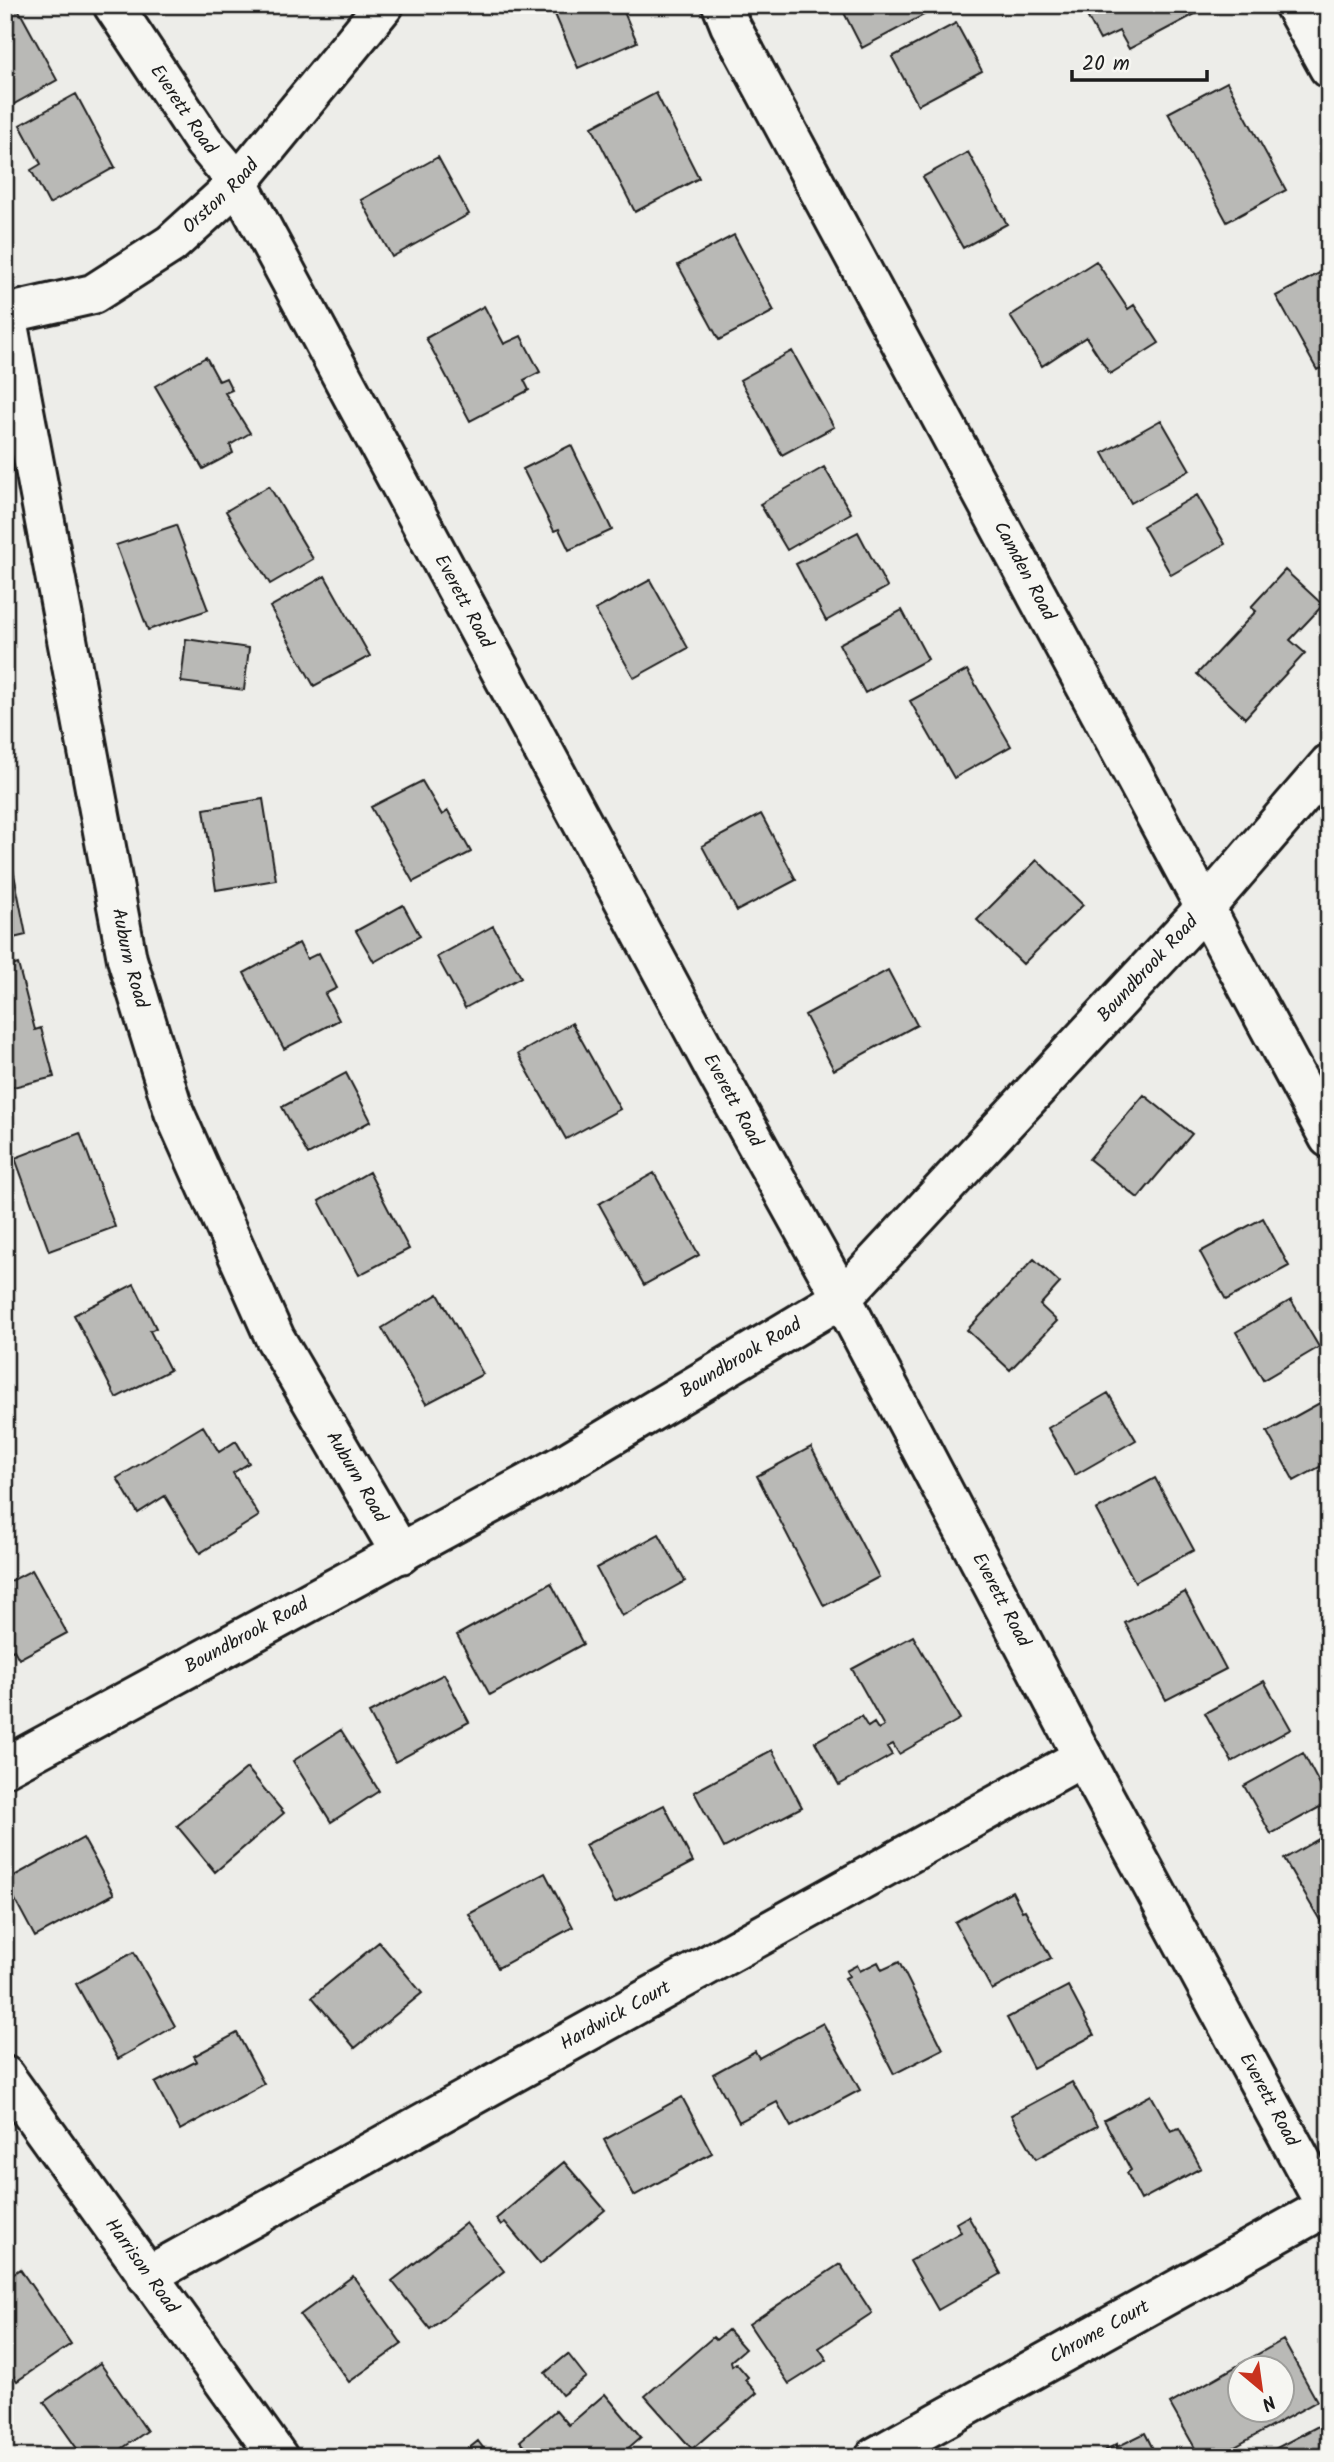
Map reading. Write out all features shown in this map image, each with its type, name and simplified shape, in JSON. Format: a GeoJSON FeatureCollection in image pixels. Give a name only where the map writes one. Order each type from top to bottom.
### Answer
{"type":"FeatureCollection","features":[{"type":"Feature","properties":{"kind":"street","name":"Everett Road"},"geometry":{"type":"LineString","coordinates":[[113,5],[204,142],[238,183],[710,1060],[842,1298],[1083,1756],[1328,2209]]}},
{"type":"Feature","properties":{"kind":"street","name":"Orston Road"},"geometry":{"type":"LineString","coordinates":[[5,314],[93,294],[171,244],[238,183],[384,5]]}},
{"type":"Feature","properties":{"kind":"street","name":"Camden Road"},"geometry":{"type":"LineString","coordinates":[[722,5],[730,25],[1329,1138]]}},
{"type":"Feature","properties":{"kind":"street"},"geometry":{"type":"LineString","coordinates":[[1294,5],[1329,68]]}},
{"type":"Feature","properties":{"kind":"street","name":"Auburn Road"},"geometry":{"type":"LineString","coordinates":[[5,314],[127,959],[174,1112],[275,1338],[401,1554]]}},
{"type":"Feature","properties":{"kind":"street","name":"Boundbrook Road"},"geometry":{"type":"LineString","coordinates":[[5,1767],[564,1464],[842,1298],[1204,909],[1329,764]]}},
{"type":"Feature","properties":{"kind":"street","name":"Hardwick Court"},"geometry":{"type":"LineString","coordinates":[[147,2276],[1083,1756]]}},
{"type":"Feature","properties":{"kind":"street","name":"Harrison Road"},"geometry":{"type":"LineString","coordinates":[[5,2076],[278,2457]]}},
{"type":"Feature","properties":{"kind":"street","name":"Chrome Court"},"geometry":{"type":"LineString","coordinates":[[874,2457],[1328,2209]]}},
{"type":"Feature","properties":{"kind":"building"},"geometry":{"type":"Polygon","coordinates":[[[5,5],[16,5],[57,80],[5,109],[5,5]]]}},
{"type":"Feature","properties":{"kind":"building"},"geometry":{"type":"Polygon","coordinates":[[[551,5],[621,5],[637,42],[578,68],[551,5]]]}},
{"type":"Feature","properties":{"kind":"building"},"geometry":{"type":"Polygon","coordinates":[[[840,5],[935,5],[937,8],[862,48],[840,5]]]}},
{"type":"Feature","properties":{"kind":"building"},"geometry":{"type":"Polygon","coordinates":[[[1081,5],[1193,5],[1197,13],[1129,49],[1119,31],[1100,40],[1081,5]]]}},
{"type":"Feature","properties":{"kind":"building"},"geometry":{"type":"Polygon","coordinates":[[[956,23],[982,71],[918,105],[892,57],[956,23]]]}},
{"type":"Feature","properties":{"kind":"building"},"geometry":{"type":"Polygon","coordinates":[[[1227,82],[1286,190],[1227,222],[1168,113],[1227,82]]]}},
{"type":"Feature","properties":{"kind":"building"},"geometry":{"type":"Polygon","coordinates":[[[656,93],[699,178],[635,212],[592,127],[656,93]]]}},
{"type":"Feature","properties":{"kind":"building"},"geometry":{"type":"Polygon","coordinates":[[[76,94],[115,167],[49,204],[31,170],[41,164],[20,125],[76,94]]]}},
{"type":"Feature","properties":{"kind":"building"},"geometry":{"type":"Polygon","coordinates":[[[968,152],[1007,224],[963,248],[923,177],[968,152]]]}},
{"type":"Feature","properties":{"kind":"building"},"geometry":{"type":"Polygon","coordinates":[[[438,157],[469,214],[392,257],[361,200],[438,157]]]}},
{"type":"Feature","properties":{"kind":"building"},"geometry":{"type":"Polygon","coordinates":[[[734,235],[774,311],[719,340],[678,265],[734,235]]]}},
{"type":"Feature","properties":{"kind":"building"},"geometry":{"type":"Polygon","coordinates":[[[1096,261],[1128,309],[1134,305],[1159,343],[1110,374],[1086,337],[1042,366],[1010,316],[1096,261]]]}},
{"type":"Feature","properties":{"kind":"building"},"geometry":{"type":"Polygon","coordinates":[[[1329,268],[1329,364],[1317,370],[1276,296],[1329,268]]]}},
{"type":"Feature","properties":{"kind":"building"},"geometry":{"type":"Polygon","coordinates":[[[484,306],[504,344],[521,336],[540,372],[524,380],[529,390],[470,421],[426,338],[484,306]]]}},
{"type":"Feature","properties":{"kind":"building"},"geometry":{"type":"Polygon","coordinates":[[[792,351],[834,427],[782,455],[740,380],[792,351]]]}},
{"type":"Feature","properties":{"kind":"building"},"geometry":{"type":"Polygon","coordinates":[[[206,357],[219,381],[226,378],[232,390],[225,393],[250,433],[230,445],[233,453],[203,469],[155,386],[206,357]]]}},
{"type":"Feature","properties":{"kind":"building"},"geometry":{"type":"Polygon","coordinates":[[[1161,420],[1190,470],[1131,503],[1103,453],[1161,420]]]}},
{"type":"Feature","properties":{"kind":"building"},"geometry":{"type":"Polygon","coordinates":[[[571,445],[612,530],[569,550],[559,529],[554,531],[523,469],[571,445]]]}},
{"type":"Feature","properties":{"kind":"building"},"geometry":{"type":"Polygon","coordinates":[[[824,467],[851,513],[787,550],[760,504],[824,467]]]}},
{"type":"Feature","properties":{"kind":"building"},"geometry":{"type":"Polygon","coordinates":[[[269,486],[313,559],[270,584],[226,511],[269,486]]]}},
{"type":"Feature","properties":{"kind":"building"},"geometry":{"type":"Polygon","coordinates":[[[1197,495],[1225,544],[1171,575],[1143,526],[1197,495]]]}},
{"type":"Feature","properties":{"kind":"building"},"geometry":{"type":"Polygon","coordinates":[[[176,525],[208,610],[148,630],[116,545],[176,525]]]}},
{"type":"Feature","properties":{"kind":"building"},"geometry":{"type":"Polygon","coordinates":[[[858,532],[887,587],[826,621],[796,564],[858,532]]]}},
{"type":"Feature","properties":{"kind":"building"},"geometry":{"type":"Polygon","coordinates":[[[1285,570],[1323,605],[1290,640],[1305,653],[1245,718],[1197,674],[1256,611],[1251,607],[1285,570]]]}},
{"type":"Feature","properties":{"kind":"building"},"geometry":{"type":"Polygon","coordinates":[[[325,576],[370,656],[314,686],[270,607],[325,576]]]}},
{"type":"Feature","properties":{"kind":"building"},"geometry":{"type":"Polygon","coordinates":[[[650,580],[688,648],[634,678],[595,610],[650,580]]]}},
{"type":"Feature","properties":{"kind":"building"},"geometry":{"type":"Polygon","coordinates":[[[902,610],[928,659],[865,693],[839,644],[902,610]]]}},
{"type":"Feature","properties":{"kind":"building"},"geometry":{"type":"Polygon","coordinates":[[[186,639],[249,648],[244,690],[181,682],[186,639]]]}},
{"type":"Feature","properties":{"kind":"building"},"geometry":{"type":"Polygon","coordinates":[[[967,670],[1011,746],[954,778],[910,701],[967,670]]]}},
{"type":"Feature","properties":{"kind":"building"},"geometry":{"type":"Polygon","coordinates":[[[422,781],[442,815],[448,811],[471,852],[413,882],[371,807],[422,781]]]}},
{"type":"Feature","properties":{"kind":"building"},"geometry":{"type":"Polygon","coordinates":[[[263,799],[276,880],[216,890],[204,809],[263,799]]]}},
{"type":"Feature","properties":{"kind":"building"},"geometry":{"type":"Polygon","coordinates":[[[761,814],[796,880],[737,911],[702,846],[761,814]]]}},
{"type":"Feature","properties":{"kind":"building"},"geometry":{"type":"Polygon","coordinates":[[[9,849],[26,935],[5,940],[5,850],[9,849]]]}},
{"type":"Feature","properties":{"kind":"building"},"geometry":{"type":"Polygon","coordinates":[[[1037,860],[1083,905],[1023,964],[977,920],[1037,860]]]}},
{"type":"Feature","properties":{"kind":"building"},"geometry":{"type":"Polygon","coordinates":[[[403,905],[420,936],[374,962],[356,931],[403,905]]]}},
{"type":"Feature","properties":{"kind":"building"},"geometry":{"type":"Polygon","coordinates":[[[493,926],[521,977],[465,1008],[437,957],[493,926]]]}},
{"type":"Feature","properties":{"kind":"building"},"geometry":{"type":"Polygon","coordinates":[[[299,943],[307,959],[319,953],[337,988],[325,994],[339,1020],[284,1049],[244,973],[299,943]]]}},
{"type":"Feature","properties":{"kind":"building"},"geometry":{"type":"Polygon","coordinates":[[[18,964],[35,1030],[41,1028],[54,1077],[5,1089],[5,968],[18,964]]]}},
{"type":"Feature","properties":{"kind":"building"},"geometry":{"type":"Polygon","coordinates":[[[888,970],[917,1025],[834,1070],[805,1015],[888,970]]]}},
{"type":"Feature","properties":{"kind":"building"},"geometry":{"type":"Polygon","coordinates":[[[572,1023],[620,1109],[566,1139],[518,1054],[572,1023]]]}},
{"type":"Feature","properties":{"kind":"building"},"geometry":{"type":"Polygon","coordinates":[[[346,1073],[371,1121],[308,1155],[282,1107],[346,1073]]]}},
{"type":"Feature","properties":{"kind":"building"},"geometry":{"type":"Polygon","coordinates":[[[1144,1095],[1192,1134],[1138,1198],[1089,1159],[1144,1095]]]}},
{"type":"Feature","properties":{"kind":"building"},"geometry":{"type":"Polygon","coordinates":[[[80,1133],[115,1227],[49,1251],[15,1158],[80,1133]]]}},
{"type":"Feature","properties":{"kind":"building"},"geometry":{"type":"Polygon","coordinates":[[[369,1172],[409,1249],[359,1275],[319,1201],[369,1172]]]}},
{"type":"Feature","properties":{"kind":"building"},"geometry":{"type":"Polygon","coordinates":[[[654,1173],[699,1255],[644,1285],[599,1204],[654,1173]]]}},
{"type":"Feature","properties":{"kind":"building"},"geometry":{"type":"Polygon","coordinates":[[[1263,1218],[1289,1266],[1226,1300],[1200,1252],[1263,1218]]]}},
{"type":"Feature","properties":{"kind":"building"},"geometry":{"type":"Polygon","coordinates":[[[1034,1259],[1060,1283],[1040,1305],[1057,1321],[1010,1370],[967,1330],[1034,1259]]]}},
{"type":"Feature","properties":{"kind":"building"},"geometry":{"type":"Polygon","coordinates":[[[134,1284],[156,1328],[150,1331],[170,1370],[116,1398],[74,1315],[134,1284]]]}},
{"type":"Feature","properties":{"kind":"building"},"geometry":{"type":"Polygon","coordinates":[[[438,1294],[483,1374],[426,1404],[382,1328],[438,1294]]]}},
{"type":"Feature","properties":{"kind":"building"},"geometry":{"type":"Polygon","coordinates":[[[1291,1300],[1319,1347],[1263,1380],[1236,1332],[1291,1300]]]}},
{"type":"Feature","properties":{"kind":"building"},"geometry":{"type":"Polygon","coordinates":[[[1108,1393],[1136,1440],[1075,1475],[1048,1428],[1108,1393]]]}},
{"type":"Feature","properties":{"kind":"building"},"geometry":{"type":"Polygon","coordinates":[[[1327,1399],[1329,1462],[1294,1481],[1267,1432],[1327,1399]]]}},
{"type":"Feature","properties":{"kind":"building"},"geometry":{"type":"Polygon","coordinates":[[[203,1426],[219,1452],[236,1441],[249,1463],[233,1473],[259,1516],[200,1553],[165,1496],[138,1513],[117,1478],[203,1426]]]}},
{"type":"Feature","properties":{"kind":"building"},"geometry":{"type":"Polygon","coordinates":[[[811,1447],[879,1577],[824,1606],[757,1476],[811,1447]]]}},
{"type":"Feature","properties":{"kind":"building"},"geometry":{"type":"Polygon","coordinates":[[[1155,1478],[1194,1550],[1135,1582],[1096,1510],[1155,1478]]]}},
{"type":"Feature","properties":{"kind":"building"},"geometry":{"type":"Polygon","coordinates":[[[659,1534],[685,1581],[622,1616],[596,1568],[659,1534]]]}},
{"type":"Feature","properties":{"kind":"building"},"geometry":{"type":"Polygon","coordinates":[[[32,1570],[67,1633],[19,1659],[14,1650],[5,1654],[5,1584],[32,1570]]]}},
{"type":"Feature","properties":{"kind":"building"},"geometry":{"type":"Polygon","coordinates":[[[551,1583],[583,1644],[490,1695],[457,1635],[551,1583]]]}},
{"type":"Feature","properties":{"kind":"building"},"geometry":{"type":"Polygon","coordinates":[[[1185,1592],[1226,1669],[1166,1700],[1125,1623],[1185,1592]]]}},
{"type":"Feature","properties":{"kind":"building"},"geometry":{"type":"Polygon","coordinates":[[[913,1636],[960,1719],[899,1754],[893,1744],[887,1747],[892,1755],[839,1785],[815,1742],[861,1716],[868,1727],[874,1723],[878,1729],[884,1726],[852,1669],[913,1636]]]}},
{"type":"Feature","properties":{"kind":"building"},"geometry":{"type":"Polygon","coordinates":[[[444,1674],[469,1722],[395,1762],[369,1713],[444,1674]]]}},
{"type":"Feature","properties":{"kind":"building"},"geometry":{"type":"Polygon","coordinates":[[[1264,1681],[1291,1729],[1232,1762],[1205,1713],[1264,1681]]]}},
{"type":"Feature","properties":{"kind":"building"},"geometry":{"type":"Polygon","coordinates":[[[341,1730],[379,1791],[331,1822],[293,1761],[341,1730]]]}},
{"type":"Feature","properties":{"kind":"building"},"geometry":{"type":"Polygon","coordinates":[[[772,1750],[802,1807],[724,1848],[694,1792],[772,1750]]]}},
{"type":"Feature","properties":{"kind":"building"},"geometry":{"type":"Polygon","coordinates":[[[1303,1753],[1329,1802],[1271,1834],[1244,1786],[1303,1753]]]}},
{"type":"Feature","properties":{"kind":"building"},"geometry":{"type":"Polygon","coordinates":[[[247,1768],[284,1813],[215,1872],[177,1826],[247,1768]]]}},
{"type":"Feature","properties":{"kind":"building"},"geometry":{"type":"Polygon","coordinates":[[[664,1805],[693,1862],[615,1903],[585,1845],[664,1805]]]}},
{"type":"Feature","properties":{"kind":"building"},"geometry":{"type":"Polygon","coordinates":[[[1329,1833],[1329,1933],[1328,1934],[1284,1859],[1329,1833]]]}},
{"type":"Feature","properties":{"kind":"building"},"geometry":{"type":"Polygon","coordinates":[[[83,1838],[114,1894],[35,1937],[5,1881],[83,1838]]]}},
{"type":"Feature","properties":{"kind":"building"},"geometry":{"type":"Polygon","coordinates":[[[545,1873],[573,1927],[498,1968],[469,1914],[545,1873]]]}},
{"type":"Feature","properties":{"kind":"building"},"geometry":{"type":"Polygon","coordinates":[[[1012,1891],[1051,1958],[992,1990],[955,1922],[1012,1891]]]}},
{"type":"Feature","properties":{"kind":"building"},"geometry":{"type":"Polygon","coordinates":[[[379,1942],[422,1993],[355,2048],[312,1997],[379,1942]]]}},
{"type":"Feature","properties":{"kind":"building"},"geometry":{"type":"Polygon","coordinates":[[[134,1952],[175,2026],[118,2059],[76,1984],[134,1952]]]}},
{"type":"Feature","properties":{"kind":"building"},"geometry":{"type":"Polygon","coordinates":[[[878,1962],[882,1970],[899,1962],[943,2049],[894,2074],[845,1978],[849,1976],[846,1971],[857,1965],[860,1971],[878,1962]]]}},
{"type":"Feature","properties":{"kind":"building"},"geometry":{"type":"Polygon","coordinates":[[[1068,1986],[1094,2035],[1033,2068],[1007,2018],[1068,1986]]]}},
{"type":"Feature","properties":{"kind":"building"},"geometry":{"type":"Polygon","coordinates":[[[823,2023],[860,2090],[791,2127],[777,2102],[739,2122],[713,2074],[755,2051],[759,2058],[823,2023]]]}},
{"type":"Feature","properties":{"kind":"building"},"geometry":{"type":"Polygon","coordinates":[[[237,2033],[264,2084],[180,2130],[155,2083],[197,2061],[194,2056],[237,2033]]]}},
{"type":"Feature","properties":{"kind":"building"},"geometry":{"type":"Polygon","coordinates":[[[1072,2082],[1097,2126],[1036,2159],[1011,2115],[1072,2082]]]}},
{"type":"Feature","properties":{"kind":"building"},"geometry":{"type":"Polygon","coordinates":[[[1151,2095],[1171,2131],[1179,2128],[1201,2168],[1141,2200],[1127,2173],[1131,2170],[1104,2120],[1151,2095]]]}},
{"type":"Feature","properties":{"kind":"building"},"geometry":{"type":"Polygon","coordinates":[[[682,2097],[712,2153],[634,2196],[604,2140],[682,2097]]]}},
{"type":"Feature","properties":{"kind":"building"},"geometry":{"type":"Polygon","coordinates":[[[564,2162],[605,2210],[540,2264],[505,2222],[501,2225],[496,2219],[564,2162]]]}},
{"type":"Feature","properties":{"kind":"building"},"geometry":{"type":"Polygon","coordinates":[[[968,2216],[1001,2274],[938,2310],[910,2261],[961,2232],[956,2223],[968,2216]]]}},
{"type":"Feature","properties":{"kind":"building"},"geometry":{"type":"Polygon","coordinates":[[[466,2223],[504,2271],[430,2329],[392,2281],[466,2223]]]}},
{"type":"Feature","properties":{"kind":"building"},"geometry":{"type":"Polygon","coordinates":[[[840,2264],[872,2313],[819,2348],[827,2360],[789,2384],[749,2324],[840,2264]]]}},
{"type":"Feature","properties":{"kind":"building"},"geometry":{"type":"Polygon","coordinates":[[[20,2269],[71,2344],[17,2381],[5,2364],[5,2279],[20,2269]]]}},
{"type":"Feature","properties":{"kind":"building"},"geometry":{"type":"Polygon","coordinates":[[[353,2276],[402,2344],[349,2382],[300,2315],[353,2276]]]}},
{"type":"Feature","properties":{"kind":"building"},"geometry":{"type":"Polygon","coordinates":[[[728,2330],[745,2349],[731,2361],[732,2366],[736,2363],[748,2377],[745,2380],[757,2393],[692,2449],[645,2396],[713,2337],[716,2340],[728,2330]]]}},
{"type":"Feature","properties":{"kind":"building"},"geometry":{"type":"Polygon","coordinates":[[[1283,2340],[1291,2354],[1258,2354],[1283,2340]]]}},
{"type":"Feature","properties":{"kind":"building"},"geometry":{"type":"Polygon","coordinates":[[[568,2354],[586,2377],[562,2395],[545,2373],[568,2354]]]}},
{"type":"Feature","properties":{"kind":"building"},"geometry":{"type":"Polygon","coordinates":[[[100,2363],[147,2431],[110,2457],[83,2457],[44,2402],[100,2363]]]}},
{"type":"Feature","properties":{"kind":"building"},"geometry":{"type":"Polygon","coordinates":[[[1296,2363],[1317,2401],[1296,2413],[1296,2363]]]}},
{"type":"Feature","properties":{"kind":"building"},"geometry":{"type":"Polygon","coordinates":[[[1226,2372],[1226,2424],[1276,2424],[1217,2457],[1200,2457],[1170,2404],[1226,2372]]]}},
{"type":"Feature","properties":{"kind":"building"},"geometry":{"type":"Polygon","coordinates":[[[605,2394],[641,2437],[618,2457],[534,2457],[520,2441],[556,2410],[569,2425],[605,2394]]]}},
{"type":"Feature","properties":{"kind":"building"},"geometry":{"type":"Polygon","coordinates":[[[1328,2421],[1329,2457],[1267,2457],[1265,2454],[1328,2421]]]}},
{"type":"Feature","properties":{"kind":"building"},"geometry":{"type":"Polygon","coordinates":[[[1145,2433],[1157,2457],[1093,2457],[1117,2444],[1117,2447],[1145,2433]]]}},
{"type":"Feature","properties":{"kind":"building"},"geometry":{"type":"Polygon","coordinates":[[[478,2441],[490,2457],[458,2457],[478,2441]]]}}]}
